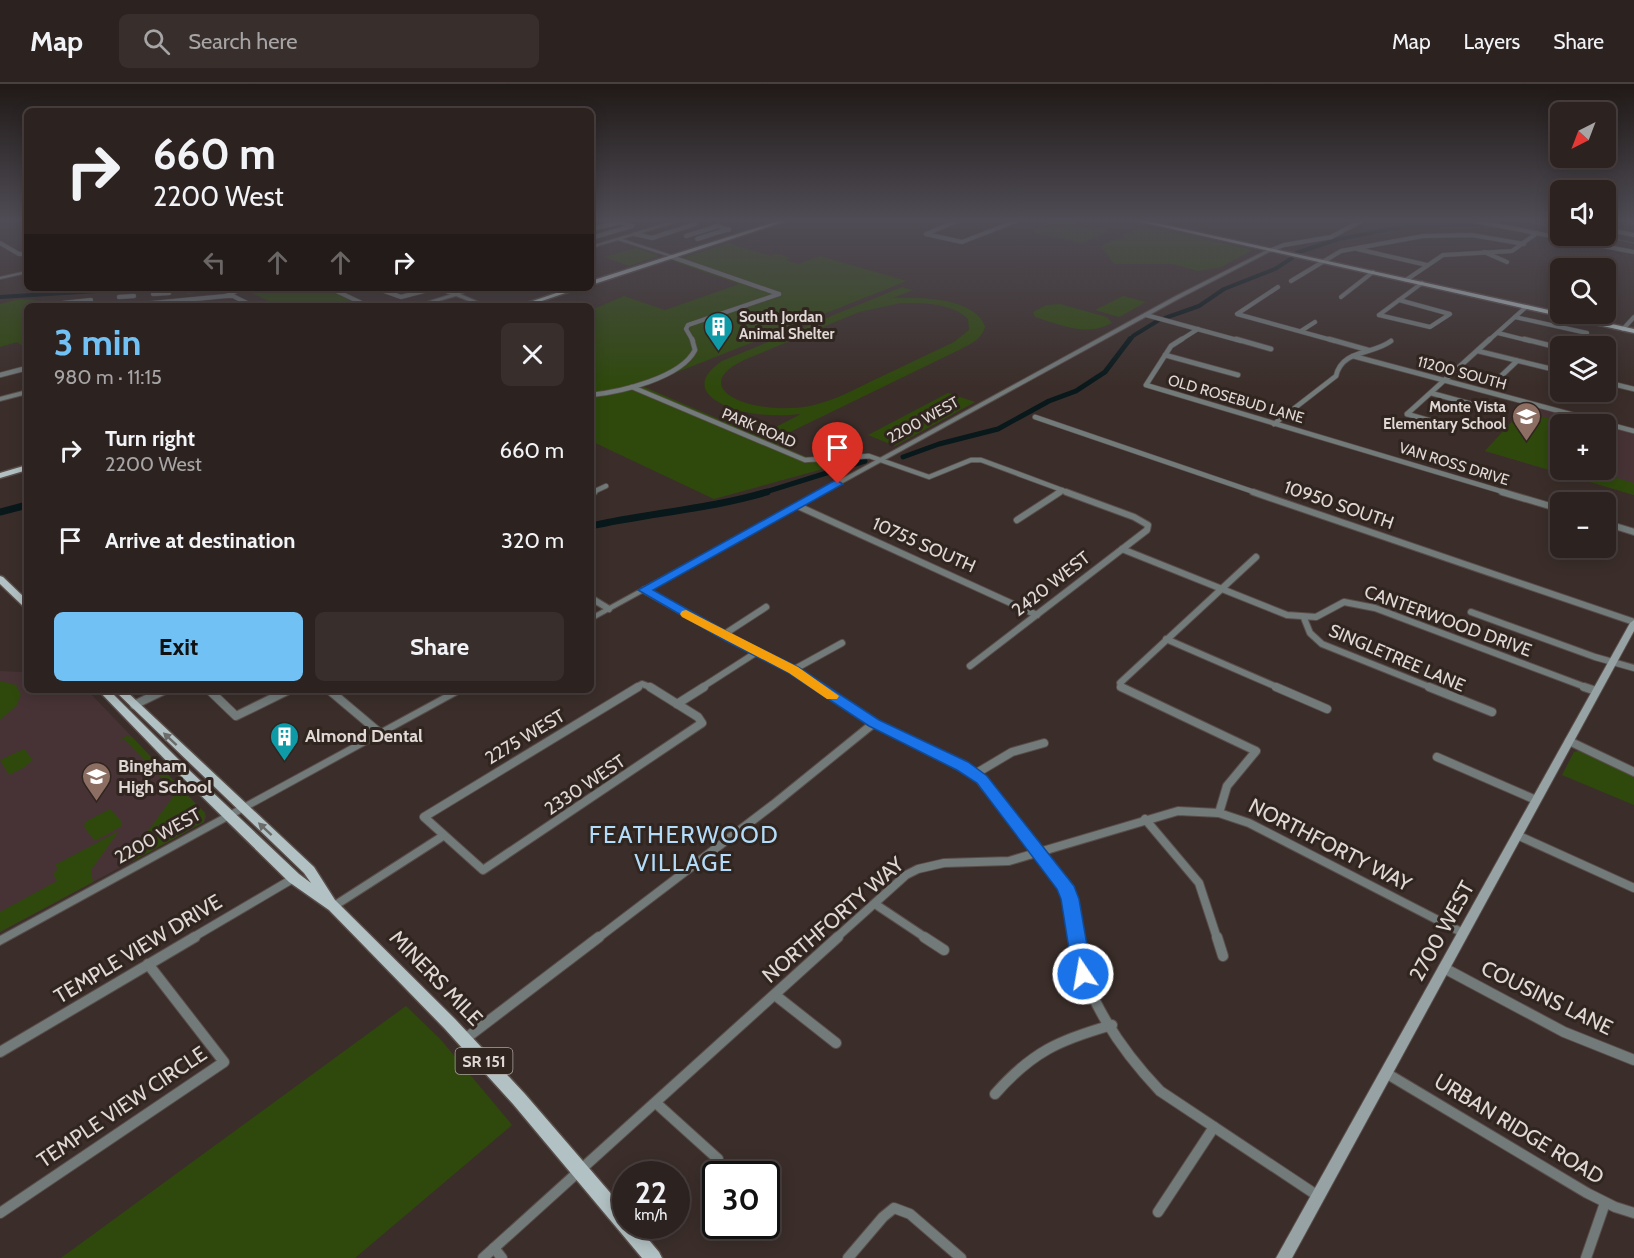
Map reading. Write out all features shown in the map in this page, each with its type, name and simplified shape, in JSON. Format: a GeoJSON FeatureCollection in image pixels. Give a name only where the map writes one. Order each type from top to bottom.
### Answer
{"type":"FeatureCollection","features":[{"type":"Feature","properties":{"kind":"main road"},"geometry":{"type":"LineString","coordinates":[[594,283],[616,276]]}},
{"type":"Feature","properties":{"kind":"main road"},"geometry":{"type":"LineString","coordinates":[[1389,276],[1550,312]]}},
{"type":"Feature","properties":{"kind":"main road"},"geometry":{"type":"LineString","coordinates":[[530,303],[568,291]]}},
{"type":"Feature","properties":{"kind":"main road"},"geometry":{"type":"LineString","coordinates":[[1601,324],[1634,331]]}},
{"type":"Feature","properties":{"kind":"main road"},"geometry":{"type":"LineString","coordinates":[[0,471],[24,466]]}},
{"type":"Feature","properties":{"kind":"main road"},"geometry":{"type":"LineString","coordinates":[[0,476],[24,466]]}},
{"type":"Feature","properties":{"kind":"main road"},"geometry":{"type":"LineString","coordinates":[[0,579],[24,602]]}},
{"type":"Feature","properties":{"kind":"main road","name":"2700 WEST"},"geometry":{"type":"LineString","coordinates":[[1284,1258],[1634,623]]}},
{"type":"Feature","properties":{"kind":"main road","name":"SR 151"},"geometry":{"type":"LineString","coordinates":[[106,693],[228,816]]}},
{"type":"Feature","properties":{"kind":"main road","name":"SR 151"},"geometry":{"type":"LineString","coordinates":[[122,693],[309,870],[334,906]]}},
{"type":"Feature","properties":{"kind":"main road","name":"MINERS MILE"},"geometry":{"type":"LineString","coordinates":[[228,816],[294,878],[334,906],[465,1039],[612,1209]]}},
{"type":"Feature","properties":{"kind":"main road","name":"MINERS MILE"},"geometry":{"type":"LineString","coordinates":[[637,1239],[653,1258]]}},
{"type":"Feature","properties":{"kind":"street"},"geometry":{"type":"LineString","coordinates":[[594,395],[614,393],[632,387],[675,369],[692,358],[696,348],[686,329],[690,323],[779,294],[726,276]]}},
{"type":"Feature","properties":{"kind":"street","name":"2200 WEST"},"geometry":{"type":"LineString","coordinates":[[594,617],[1221,276]]}},
{"type":"Feature","properties":{"kind":"street"},"geometry":{"type":"LineString","coordinates":[[1291,281],[1300,276]]}},
{"type":"Feature","properties":{"kind":"street"},"geometry":{"type":"LineString","coordinates":[[1341,297],[1368,276]]}},
{"type":"Feature","properties":{"kind":"street"},"geometry":{"type":"LineString","coordinates":[[1406,280],[1412,276]]}},
{"type":"Feature","properties":{"kind":"street"},"geometry":{"type":"LineString","coordinates":[[1399,300],[1449,312],[1430,327],[1379,315],[1399,300],[1422,283]]}},
{"type":"Feature","properties":{"kind":"street"},"geometry":{"type":"LineString","coordinates":[[1278,287],[1237,314],[1368,350]]}},
{"type":"Feature","properties":{"kind":"street"},"geometry":{"type":"LineString","coordinates":[[194,299],[198,291]]}},
{"type":"Feature","properties":{"kind":"street"},"geometry":{"type":"LineString","coordinates":[[226,296],[236,291]]}},
{"type":"Feature","properties":{"kind":"street"},"geometry":{"type":"LineString","coordinates":[[336,291],[362,303]]}},
{"type":"Feature","properties":{"kind":"street"},"geometry":{"type":"LineString","coordinates":[[384,291],[401,297],[424,291]]}},
{"type":"Feature","properties":{"kind":"street"},"geometry":{"type":"LineString","coordinates":[[446,291],[478,303]]}},
{"type":"Feature","properties":{"kind":"street"},"geometry":{"type":"LineString","coordinates":[[451,291],[456,294]]}},
{"type":"Feature","properties":{"kind":"street"},"geometry":{"type":"LineString","coordinates":[[426,303],[466,291]]}},
{"type":"Feature","properties":{"kind":"street"},"geometry":{"type":"LineString","coordinates":[[153,294],[169,293]]}},
{"type":"Feature","properties":{"kind":"street"},"geometry":{"type":"LineString","coordinates":[[158,303],[162,294]]}},
{"type":"Feature","properties":{"kind":"street"},"geometry":{"type":"LineString","coordinates":[[119,297],[134,296]]}},
{"type":"Feature","properties":{"kind":"street"},"geometry":{"type":"LineString","coordinates":[[164,303],[233,296],[248,303]]}},
{"type":"Feature","properties":{"kind":"street"},"geometry":{"type":"LineString","coordinates":[[123,303],[126,297]]}},
{"type":"Feature","properties":{"kind":"street"},"geometry":{"type":"LineString","coordinates":[[63,303],[98,299]]}},
{"type":"Feature","properties":{"kind":"street"},"geometry":{"type":"LineString","coordinates":[[1452,427],[1407,414],[1526,307]]}},
{"type":"Feature","properties":{"kind":"street"},"geometry":{"type":"LineString","coordinates":[[1146,315],[1271,349]]}},
{"type":"Feature","properties":{"kind":"street"},"geometry":{"type":"LineString","coordinates":[[1515,316],[1587,333]]}},
{"type":"Feature","properties":{"kind":"street"},"geometry":{"type":"LineString","coordinates":[[1623,329],[1634,317]]}},
{"type":"Feature","properties":{"kind":"street"},"geometry":{"type":"LineString","coordinates":[[1301,331],[1316,322]]}},
{"type":"Feature","properties":{"kind":"street","name":"OLD ROSEBUD LANE"},"geometry":{"type":"LineString","coordinates":[[1198,329],[1173,344],[1146,385],[1342,442]]}},
{"type":"Feature","properties":{"kind":"street"},"geometry":{"type":"LineString","coordinates":[[1498,333],[1550,346]]}},
{"type":"Feature","properties":{"kind":"street"},"geometry":{"type":"LineString","coordinates":[[1274,424],[1336,376],[1338,367],[1353,356],[1382,348],[1391,342]]}},
{"type":"Feature","properties":{"kind":"street"},"geometry":{"type":"LineString","coordinates":[[1478,351],[1550,369]]}},
{"type":"Feature","properties":{"kind":"street"},"geometry":{"type":"LineString","coordinates":[[1165,356],[1238,375]]}},
{"type":"Feature","properties":{"kind":"street","name":"11200 SOUTH"},"geometry":{"type":"LineString","coordinates":[[1353,356],[1634,431]]}},
{"type":"Feature","properties":{"kind":"street"},"geometry":{"type":"LineString","coordinates":[[1498,379],[1517,361]]}},
{"type":"Feature","properties":{"kind":"street"},"geometry":{"type":"LineString","coordinates":[[0,375],[24,369]]}},
{"type":"Feature","properties":{"kind":"street"},"geometry":{"type":"LineString","coordinates":[[1616,385],[1634,390]]}},
{"type":"Feature","properties":{"kind":"street","name":"PARK ROAD"},"geometry":{"type":"LineString","coordinates":[[632,387],[805,460],[820,461],[861,454],[882,459]]}},
{"type":"Feature","properties":{"kind":"street"},"geometry":{"type":"LineString","coordinates":[[0,399],[24,393]]}},
{"type":"Feature","properties":{"kind":"street"},"geometry":{"type":"LineString","coordinates":[[1431,393],[1475,405]]}},
{"type":"Feature","properties":{"kind":"street","name":"10950 SOUTH"},"geometry":{"type":"LineString","coordinates":[[1035,417],[1634,623]]}},
{"type":"Feature","properties":{"kind":"street","name":"VAN ROSS DRIVE"},"geometry":{"type":"LineString","coordinates":[[1342,442],[1550,506]]}},
{"type":"Feature","properties":{"kind":"street"},"geometry":{"type":"LineString","coordinates":[[882,459],[929,477],[972,460],[981,460],[1062,490]]}},
{"type":"Feature","properties":{"kind":"street"},"geometry":{"type":"LineString","coordinates":[[594,492],[606,486]]}},
{"type":"Feature","properties":{"kind":"street"},"geometry":{"type":"LineString","coordinates":[[1017,520],[1062,490]]}},
{"type":"Feature","properties":{"kind":"street","name":"2420 WEST"},"geometry":{"type":"LineString","coordinates":[[970,666],[1147,530],[1148,525],[1134,517],[1062,490]]}},
{"type":"Feature","properties":{"kind":"street","name":"10755 SOUTH"},"geometry":{"type":"LineString","coordinates":[[798,506],[1037,615]]}},
{"type":"Feature","properties":{"kind":"street"},"geometry":{"type":"LineString","coordinates":[[1616,526],[1634,532]]}},
{"type":"Feature","properties":{"kind":"street"},"geometry":{"type":"LineString","coordinates":[[1122,549],[1287,615],[1304,618]]}},
{"type":"Feature","properties":{"kind":"street"},"geometry":{"type":"LineString","coordinates":[[1219,813],[1227,786],[1256,751],[1121,687],[1123,679],[1256,557]]}},
{"type":"Feature","properties":{"kind":"street"},"geometry":{"type":"LineString","coordinates":[[644,590],[723,635],[794,670],[874,723],[975,774],[1061,880],[1068,893],[1083,974],[1112,1025],[1152,1084],[1318,1196]]}},
{"type":"Feature","properties":{"kind":"street"},"geometry":{"type":"LineString","coordinates":[[594,600],[609,609]]}},
{"type":"Feature","properties":{"kind":"street","name":"CANTERWOOD DRIVE"},"geometry":{"type":"LineString","coordinates":[[1304,618],[1316,617],[1344,602],[1375,608],[1596,692]]}},
{"type":"Feature","properties":{"kind":"street"},"geometry":{"type":"LineString","coordinates":[[723,635],[766,607]]}},
{"type":"Feature","properties":{"kind":"street"},"geometry":{"type":"LineString","coordinates":[[1471,612],[1594,657],[1634,668]]}},
{"type":"Feature","properties":{"kind":"street","name":"SINGLETREE LANE"},"geometry":{"type":"LineString","coordinates":[[1304,618],[1305,628],[1322,644],[1492,712]]}},
{"type":"Feature","properties":{"kind":"street"},"geometry":{"type":"LineString","coordinates":[[1166,639],[1327,709]]}},
{"type":"Feature","properties":{"kind":"street"},"geometry":{"type":"LineString","coordinates":[[794,670],[822,652],[842,643]]}},
{"type":"Feature","properties":{"kind":"street"},"geometry":{"type":"LineString","coordinates":[[677,704],[757,651]]}},
{"type":"Feature","properties":{"kind":"street","name":"2275 WEST"},"geometry":{"type":"LineString","coordinates":[[443,836],[424,817],[434,809],[642,684],[677,704]]}},
{"type":"Feature","properties":{"kind":"street"},"geometry":{"type":"LineString","coordinates":[[134,705],[159,693]]}},
{"type":"Feature","properties":{"kind":"street"},"geometry":{"type":"LineString","coordinates":[[212,693],[236,716],[284,693]]}},
{"type":"Feature","properties":{"kind":"street"},"geometry":{"type":"LineString","coordinates":[[333,693],[381,733]]}},
{"type":"Feature","properties":{"kind":"street","name":"2200 WEST"},"geometry":{"type":"LineString","coordinates":[[0,941],[454,693]]}},
{"type":"Feature","properties":{"kind":"street","name":"2330 WEST"},"geometry":{"type":"LineString","coordinates":[[443,836],[483,870],[702,723],[698,717],[677,704]]}},
{"type":"Feature","properties":{"kind":"street"},"geometry":{"type":"LineString","coordinates":[[465,1039],[774,804],[874,723]]}},
{"type":"Feature","properties":{"kind":"street"},"geometry":{"type":"LineString","coordinates":[[1569,741],[1634,772]]}},
{"type":"Feature","properties":{"kind":"street"},"geometry":{"type":"LineString","coordinates":[[975,774],[1012,752],[1044,743]]}},
{"type":"Feature","properties":{"kind":"street"},"geometry":{"type":"LineString","coordinates":[[1437,757],[1536,800]]}},
{"type":"Feature","properties":{"kind":"street","name":"NORTHFORTY WAY"},"geometry":{"type":"LineString","coordinates":[[483,1258],[906,875],[928,864],[955,861],[994,864],[1178,811],[1219,813],[1249,824],[1463,933]]}},
{"type":"Feature","properties":{"kind":"street"},"geometry":{"type":"LineString","coordinates":[[1145,819],[1198,883],[1223,956]]}},
{"type":"Feature","properties":{"kind":"street"},"geometry":{"type":"LineString","coordinates":[[1517,835],[1634,888]]}},
{"type":"Feature","properties":{"kind":"street"},"geometry":{"type":"LineString","coordinates":[[334,906],[443,836]]}},
{"type":"Feature","properties":{"kind":"street","name":"TEMPLE VIEW DRIVE"},"geometry":{"type":"LineString","coordinates":[[0,1052],[294,878]]}},
{"type":"Feature","properties":{"kind":"street"},"geometry":{"type":"LineString","coordinates":[[875,904],[944,950]]}},
{"type":"Feature","properties":{"kind":"street","name":"TEMPLE VIEW CIRCLE"},"geometry":{"type":"LineString","coordinates":[[0,1213],[224,1062],[148,964]]}},
{"type":"Feature","properties":{"kind":"street","name":"COUSINS LANE"},"geometry":{"type":"LineString","coordinates":[[1444,968],[1564,1032],[1634,1060]]}},
{"type":"Feature","properties":{"kind":"street"},"geometry":{"type":"LineString","coordinates":[[775,995],[836,1043]]}},
{"type":"Feature","properties":{"kind":"street"},"geometry":{"type":"LineString","coordinates":[[995,1094],[1019,1066],[1031,1056],[1059,1042],[1112,1025]]}},
{"type":"Feature","properties":{"kind":"street","name":"URBAN RIDGE ROAD"},"geometry":{"type":"LineString","coordinates":[[1386,1073],[1605,1203],[1634,1213]]}},
{"type":"Feature","properties":{"kind":"street"},"geometry":{"type":"LineString","coordinates":[[656,1103],[718,1159]]}},
{"type":"Feature","properties":{"kind":"street"},"geometry":{"type":"LineString","coordinates":[[1158,1212],[1214,1127]]}},
{"type":"Feature","properties":{"kind":"street"},"geometry":{"type":"LineString","coordinates":[[1586,1258],[1605,1203]]}},
{"type":"Feature","properties":{"kind":"street"},"geometry":{"type":"LineString","coordinates":[[848,1258],[883,1217],[894,1208],[910,1214],[961,1258]]}},
{"type":"Feature","properties":{"kind":"street"},"geometry":{"type":"LineString","coordinates":[[494,1248],[502,1258]]}},
{"type":"Feature","properties":{"kind":"shaded area","name":"Monte Vista Elementary School"},"geometry":{"type":"Polygon","coordinates":[[[1527,405],[1562,414],[1550,414],[1550,470],[1485,451],[1527,405]]]}},
{"type":"Feature","properties":{"kind":"shaded area","name":"Monte Vista Elementary School"},"geometry":{"type":"Polygon","coordinates":[[[1616,429],[1634,433],[1634,495],[1583,480],[1616,480],[1616,429]]]}},
{"type":"Feature","properties":{"kind":"shaded area","name":"Bingham High School"},"geometry":{"type":"Polygon","coordinates":[[[0,671],[22,672],[24,674],[24,693],[90,693],[205,813],[206,817],[204,822],[0,932],[0,671]]]}},
{"type":"Feature","properties":{"kind":"green space"},"geometry":{"type":"Polygon","coordinates":[[[715,276],[889,276],[907,281],[642,386],[830,467],[714,499],[594,442],[594,309],[624,296],[665,310],[739,284],[715,276]]]}},
{"type":"Feature","properties":{"kind":"green space"},"geometry":{"type":"Polygon","coordinates":[[[902,287],[913,290],[893,298],[930,299],[958,304],[979,316],[985,326],[979,338],[967,346],[788,433],[774,428],[801,414],[773,415],[745,412],[723,405],[708,394],[705,379],[711,370],[722,361],[902,287]],[[901,303],[859,312],[744,360],[731,367],[724,375],[721,382],[723,388],[736,399],[759,406],[797,408],[810,406],[851,391],[954,342],[969,330],[968,319],[954,310],[937,305],[901,303]]]}},
{"type":"Feature","properties":{"kind":"green space"},"geometry":{"type":"Polygon","coordinates":[[[331,291],[355,303],[273,303],[250,292],[331,291]]]}},
{"type":"Feature","properties":{"kind":"green space"},"geometry":{"type":"Polygon","coordinates":[[[1123,296],[1146,302],[1119,317],[1095,310],[1123,296]]]}},
{"type":"Feature","properties":{"kind":"green space"},"geometry":{"type":"Polygon","coordinates":[[[19,299],[34,300],[40,303],[24,303],[24,347],[17,342],[0,347],[0,304],[19,299]]]}},
{"type":"Feature","properties":{"kind":"green space"},"geometry":{"type":"Polygon","coordinates":[[[1060,304],[1107,317],[1112,323],[1103,327],[1084,329],[1064,326],[1035,317],[1033,312],[1046,305],[1060,304]]]}},
{"type":"Feature","properties":{"kind":"green space"},"geometry":{"type":"Polygon","coordinates":[[[948,393],[975,402],[895,446],[868,435],[948,393]]]}},
{"type":"Feature","properties":{"kind":"green space"},"geometry":{"type":"Polygon","coordinates":[[[1527,405],[1531,406],[1527,410],[1530,413],[1550,419],[1550,470],[1485,451],[1527,405]]]}},
{"type":"Feature","properties":{"kind":"green space"},"geometry":{"type":"Polygon","coordinates":[[[1616,478],[1634,483],[1634,495],[1583,480],[1616,480],[1616,478]]]}},
{"type":"Feature","properties":{"kind":"green space"},"geometry":{"type":"Polygon","coordinates":[[[0,681],[16,685],[21,694],[17,705],[0,720],[0,681]]]}},
{"type":"Feature","properties":{"kind":"green space"},"geometry":{"type":"Polygon","coordinates":[[[126,736],[132,737],[181,789],[173,794],[166,793],[171,788],[124,739],[117,742],[126,736]]]}},
{"type":"Feature","properties":{"kind":"green space"},"geometry":{"type":"Polygon","coordinates":[[[24,749],[33,760],[9,775],[0,760],[24,749]]]}},
{"type":"Feature","properties":{"kind":"green space"},"geometry":{"type":"Polygon","coordinates":[[[1581,750],[1634,775],[1634,805],[1562,775],[1574,752],[1581,750]]]}},
{"type":"Feature","properties":{"kind":"green space"},"geometry":{"type":"Polygon","coordinates":[[[182,790],[205,813],[204,822],[133,861],[130,855],[176,793],[182,790]]]}},
{"type":"Feature","properties":{"kind":"green space"},"geometry":{"type":"Polygon","coordinates":[[[110,809],[122,822],[122,826],[95,841],[84,827],[85,822],[110,809]]]}},
{"type":"Feature","properties":{"kind":"green space"},"geometry":{"type":"Polygon","coordinates":[[[119,831],[91,870],[93,882],[0,932],[0,912],[57,881],[53,874],[58,869],[55,865],[119,831]]]}},
{"type":"Feature","properties":{"kind":"green space"},"geometry":{"type":"Polygon","coordinates":[[[406,1006],[441,1040],[512,1125],[355,1258],[61,1258],[406,1006]]]}},
{"type":"Feature","properties":{"kind":"waterway"},"geometry":{"type":"LineString","coordinates":[[1165,318],[1199,306],[1224,289],[1258,276]]}},
{"type":"Feature","properties":{"kind":"waterway"},"geometry":{"type":"LineString","coordinates":[[0,297],[97,291]]}},
{"type":"Feature","properties":{"kind":"waterway"},"geometry":{"type":"LineString","coordinates":[[1129,341],[1133,336],[1159,320]]}},
{"type":"Feature","properties":{"kind":"waterway"},"geometry":{"type":"LineString","coordinates":[[903,457],[939,444],[998,429],[1049,401],[1076,391],[1105,372],[1130,339]]}},
{"type":"Feature","properties":{"kind":"waterway"},"geometry":{"type":"LineString","coordinates":[[762,493],[865,461]]}},
{"type":"Feature","properties":{"kind":"waterway"},"geometry":{"type":"LineString","coordinates":[[594,525],[724,503],[767,492]]}},
{"type":"Feature","properties":{"kind":"waterway"},"geometry":{"type":"LineString","coordinates":[[0,512],[24,506]]}},
{"type":"Feature","properties":{"kind":"slow traffic"},"geometry":{"type":"LineString","coordinates":[[686,614],[730,639],[794,670],[832,696]]}},
{"type":"Feature","properties":{"kind":"place","name":"South Jordan Animal Shelter"},"geometry":{"type":"Point","coordinates":[718,352]}},
{"type":"Feature","properties":{"kind":"place","name":"Monte Vista Elementary School"},"geometry":{"type":"Point","coordinates":[1527,442]}},
{"type":"Feature","properties":{"kind":"place","name":"Almond Dental"},"geometry":{"type":"Point","coordinates":[284,762]}},
{"type":"Feature","properties":{"kind":"place","name":"Bingham High School"},"geometry":{"type":"Point","coordinates":[97,802]}},
{"type":"Feature","properties":{"kind":"district","name":"FEATHERWOOD VILLAGE"},"geometry":{"type":"Point","coordinates":[684,849]}},
{"type":"Feature","properties":{"kind":"route"},"geometry":{"type":"LineString","coordinates":[[838,484],[644,590],[730,639],[794,670],[863,717],[962,766],[982,780],[1065,886],[1070,899],[1079,963],[1083,974]]}}]}
